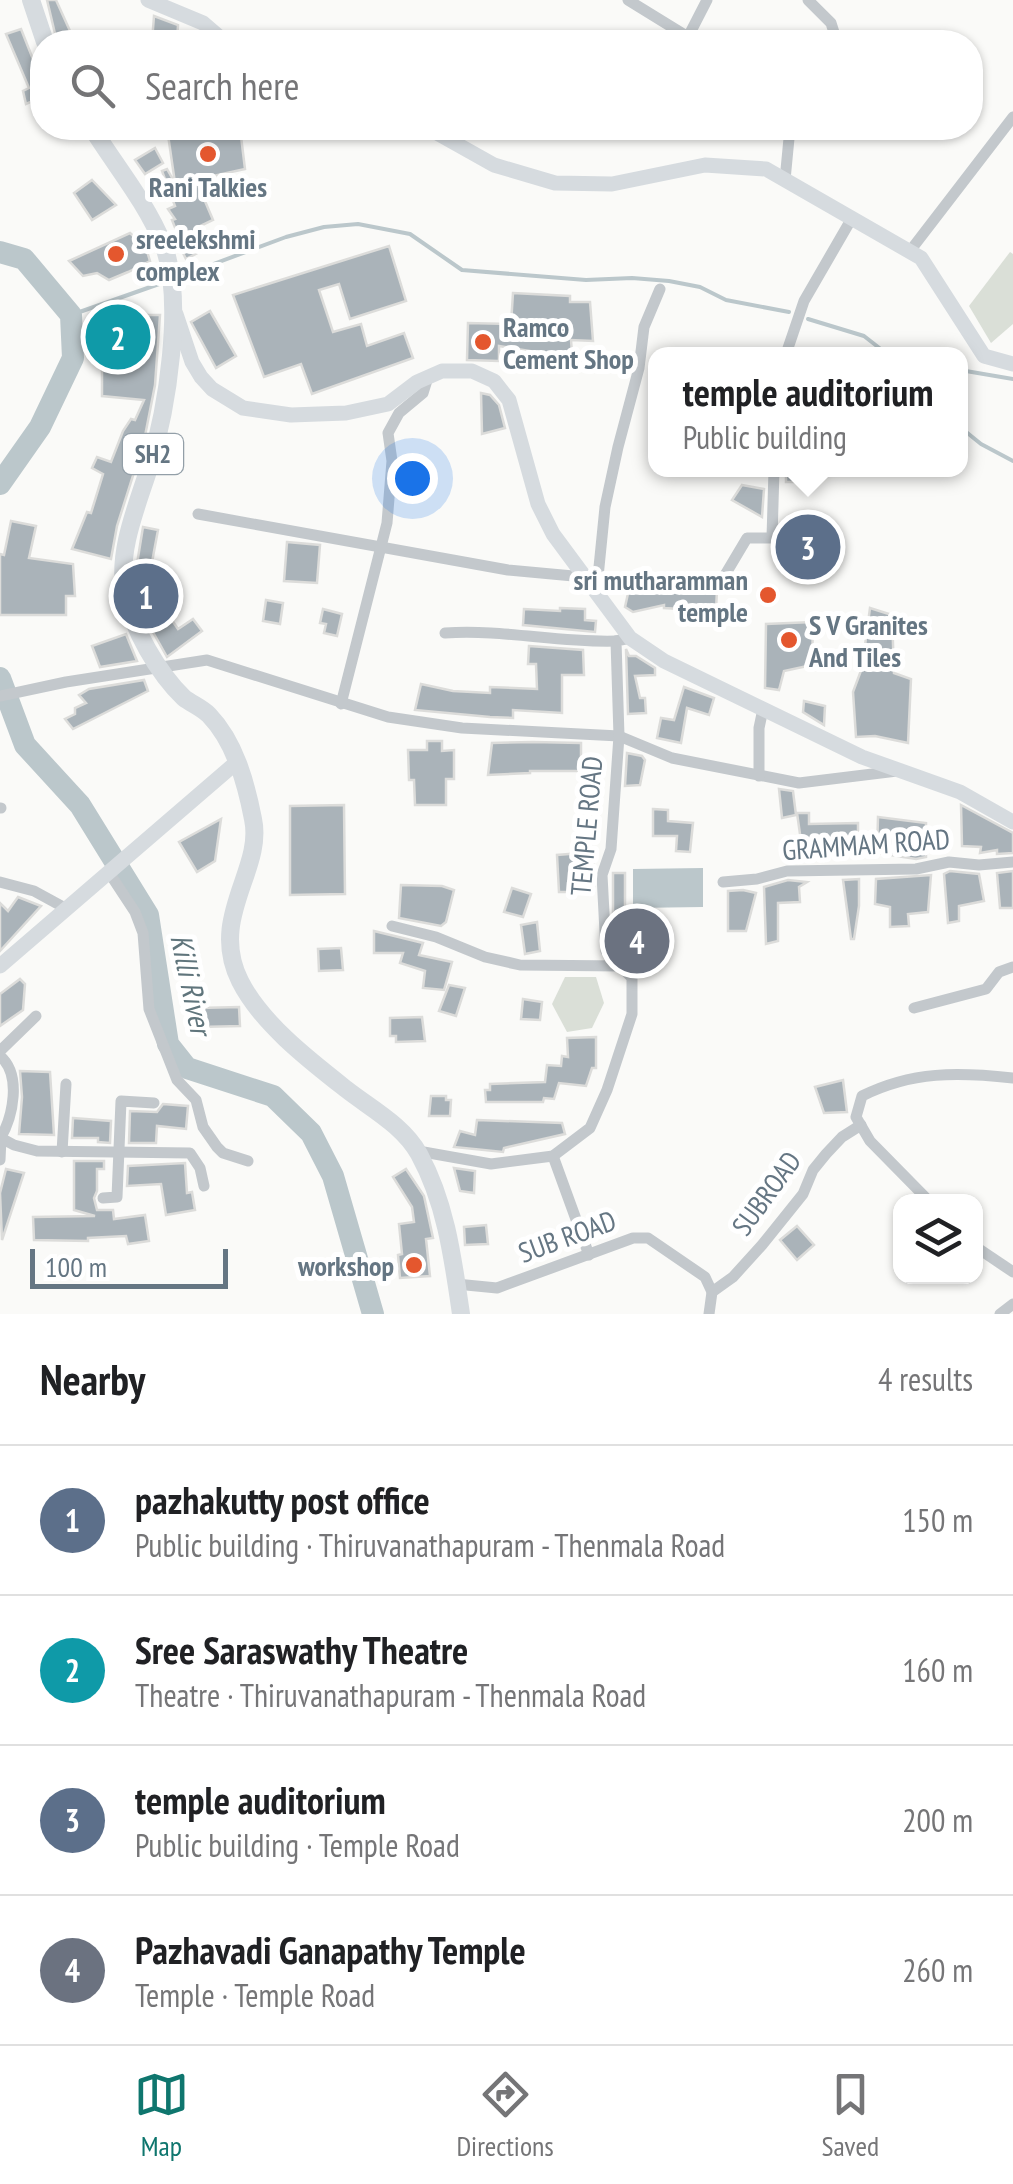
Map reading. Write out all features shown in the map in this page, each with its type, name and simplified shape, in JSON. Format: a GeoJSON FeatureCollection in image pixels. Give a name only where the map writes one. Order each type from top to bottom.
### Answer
{"type":"FeatureCollection","features":[{"type":"Feature","properties":{"kind":"main road"},"geometry":{"type":"LineString","coordinates":[[31,0],[41,30]]}},
{"type":"Feature","properties":{"kind":"main road"},"geometry":{"type":"LineString","coordinates":[[148,0],[211,30]]}},
{"type":"Feature","properties":{"kind":"main road","name":"SH2"},"geometry":{"type":"LineString","coordinates":[[100,140],[150,216],[172,276],[174,306],[156,448],[129,533],[124,590],[144,643],[183,696],[210,716],[238,762],[254,824],[230,926],[240,980],[264,1014],[293,1042],[344,1088],[395,1126],[418,1151],[444,1215],[461,1314]]}},
{"type":"Feature","properties":{"kind":"main road"},"geometry":{"type":"LineString","coordinates":[[449,140],[494,165],[555,184],[612,184],[705,165],[766,168],[921,258],[984,356],[1013,364]]}},
{"type":"Feature","properties":{"kind":"main road"},"geometry":{"type":"LineString","coordinates":[[174,306],[192,362],[201,377],[212,389],[243,408],[291,416],[346,413],[388,404],[442,371],[472,370],[494,381],[509,400],[538,504],[552,534],[591,577],[623,639],[862,757],[960,792],[1013,822]]}},
{"type":"Feature","properties":{"kind":"main road"},"geometry":{"type":"LineString","coordinates":[[0,966],[238,762]]}},
{"type":"Feature","properties":{"kind":"street"},"geometry":{"type":"LineString","coordinates":[[628,0],[677,30]]}},
{"type":"Feature","properties":{"kind":"street"},"geometry":{"type":"LineString","coordinates":[[692,30],[707,0]]}},
{"type":"Feature","properties":{"kind":"street"},"geometry":{"type":"LineString","coordinates":[[808,0],[834,30]]}},
{"type":"Feature","properties":{"kind":"street"},"geometry":{"type":"LineString","coordinates":[[910,251],[1013,117]]}},
{"type":"Feature","properties":{"kind":"street"},"geometry":{"type":"LineString","coordinates":[[785,180],[789,140]]}},
{"type":"Feature","properties":{"kind":"street"},"geometry":{"type":"LineString","coordinates":[[788,347],[804,301],[852,218]]}},
{"type":"Feature","properties":{"kind":"street"},"geometry":{"type":"LineString","coordinates":[[591,577],[639,368],[644,326],[660,288]]}},
{"type":"Feature","properties":{"kind":"street"},"geometry":{"type":"LineString","coordinates":[[341,704],[390,497],[392,461],[388,433],[399,413],[422,393],[428,377]]}},
{"type":"Feature","properties":{"kind":"street"},"geometry":{"type":"LineString","coordinates":[[198,514],[508,570],[591,577],[722,580],[747,538],[772,538],[774,477]]}},
{"type":"Feature","properties":{"kind":"street"},"geometry":{"type":"LineString","coordinates":[[445,633],[483,630],[560,640],[623,639]]}},
{"type":"Feature","properties":{"kind":"street","name":"TEMPLE ROAD"},"geometry":{"type":"LineString","coordinates":[[554,1156],[590,1128],[632,1014],[632,978],[606,951],[602,875],[611,849],[623,639]]}},
{"type":"Feature","properties":{"kind":"street"},"geometry":{"type":"LineString","coordinates":[[0,696],[207,660],[388,717],[462,728],[618,736],[672,758],[799,782],[902,771]]}},
{"type":"Feature","properties":{"kind":"street"},"geometry":{"type":"LineString","coordinates":[[759,776],[762,709]]}},
{"type":"Feature","properties":{"kind":"street","name":"GRAMMAM ROAD"},"geometry":{"type":"LineString","coordinates":[[723,882],[787,871],[916,869],[949,862],[1013,862]]}},
{"type":"Feature","properties":{"kind":"street"},"geometry":{"type":"LineString","coordinates":[[110,874],[135,912],[142,933],[149,1009],[168,1060],[178,1080],[196,1100],[203,1127],[217,1147],[248,1161]]}},
{"type":"Feature","properties":{"kind":"street"},"geometry":{"type":"LineString","coordinates":[[0,882],[34,891],[67,909]]}},
{"type":"Feature","properties":{"kind":"street"},"geometry":{"type":"LineString","coordinates":[[392,926],[520,965],[620,966]]}},
{"type":"Feature","properties":{"kind":"street"},"geometry":{"type":"LineString","coordinates":[[914,1008],[986,988],[999,972],[1013,967]]}},
{"type":"Feature","properties":{"kind":"street"},"geometry":{"type":"LineString","coordinates":[[0,1160],[1,1139],[14,1097],[9,1065],[0,1054],[36,1016]]}},
{"type":"Feature","properties":{"kind":"street","name":"SUBROAD"},"geometry":{"type":"LineString","coordinates":[[712,1292],[733,1277],[762,1245],[803,1194],[813,1170],[856,1127],[862,1096],[890,1082],[925,1074],[962,1072],[1013,1078]]}},
{"type":"Feature","properties":{"kind":"street"},"geometry":{"type":"LineString","coordinates":[[62,1152],[66,1084]]}},
{"type":"Feature","properties":{"kind":"street"},"geometry":{"type":"LineString","coordinates":[[103,1198],[117,1197],[122,1102],[154,1103]]}},
{"type":"Feature","properties":{"kind":"street"},"geometry":{"type":"LineString","coordinates":[[848,1111],[856,1127],[922,1194]]}},
{"type":"Feature","properties":{"kind":"street"},"geometry":{"type":"LineString","coordinates":[[1,1139],[37,1151],[190,1153],[200,1168],[204,1186]]}},
{"type":"Feature","properties":{"kind":"street"},"geometry":{"type":"LineString","coordinates":[[418,1151],[492,1164],[554,1156],[589,1255]]}},
{"type":"Feature","properties":{"kind":"street","name":"SUB ROAD"},"geometry":{"type":"LineString","coordinates":[[456,1284],[497,1288],[632,1238],[648,1238],[697,1270],[712,1292]]}},
{"type":"Feature","properties":{"kind":"street"},"geometry":{"type":"LineString","coordinates":[[983,1253],[1013,1272]]}},
{"type":"Feature","properties":{"kind":"street"},"geometry":{"type":"LineString","coordinates":[[709,1314],[712,1292]]}},
{"type":"Feature","properties":{"kind":"street"},"geometry":{"type":"LineString","coordinates":[[1000,1314],[1013,1304]]}},
{"type":"Feature","properties":{"kind":"shaded area"},"geometry":{"type":"Polygon","coordinates":[[[1010,252],[1013,324],[991,343],[969,306],[1010,252]]]}},
{"type":"Feature","properties":{"kind":"shaded area"},"geometry":{"type":"Polygon","coordinates":[[[703,868],[703,907],[633,908],[633,869],[703,868]]]}},
{"type":"Feature","properties":{"kind":"shaded area"},"geometry":{"type":"Polygon","coordinates":[[[565,977],[596,977],[604,1003],[592,1028],[567,1032],[552,1004],[565,977]]]}},
{"type":"Feature","properties":{"kind":"building"},"geometry":{"type":"Polygon","coordinates":[[[47,0],[56,0],[70,30],[54,30],[47,0]]]}},
{"type":"Feature","properties":{"kind":"building"},"geometry":{"type":"Polygon","coordinates":[[[154,16],[178,25],[178,30],[153,30],[154,16]]]}},
{"type":"Feature","properties":{"kind":"building"},"geometry":{"type":"Polygon","coordinates":[[[21,29],[30,52],[30,102],[26,104],[23,91],[29,88],[6,34],[21,29]]]}},
{"type":"Feature","properties":{"kind":"building"},"geometry":{"type":"Polygon","coordinates":[[[169,140],[241,140],[245,169],[199,179],[213,220],[198,227],[209,247],[186,259],[177,241],[180,240],[172,220],[175,219],[168,209],[175,206],[162,171],[167,169],[175,183],[169,140]]]}},
{"type":"Feature","properties":{"kind":"building"},"geometry":{"type":"Polygon","coordinates":[[[155,148],[163,163],[145,174],[135,160],[155,148]]]}},
{"type":"Feature","properties":{"kind":"building"},"geometry":{"type":"Polygon","coordinates":[[[92,180],[116,205],[92,220],[74,193],[92,180]]]}},
{"type":"Feature","properties":{"kind":"building","name":"sreelekshmi complex"},"geometry":{"type":"Polygon","coordinates":[[[130,233],[146,248],[150,261],[128,272],[109,280],[97,273],[83,276],[69,261],[130,233]]]}},
{"type":"Feature","properties":{"kind":"building"},"geometry":{"type":"Polygon","coordinates":[[[389,246],[406,301],[350,319],[339,284],[319,290],[333,332],[361,324],[367,346],[404,333],[413,358],[312,394],[301,364],[264,377],[233,295],[389,246]]]}},
{"type":"Feature","properties":{"kind":"building"},"geometry":{"type":"Polygon","coordinates":[[[513,293],[570,296],[570,302],[590,302],[593,341],[571,340],[572,353],[548,354],[499,346],[499,361],[467,360],[468,323],[511,324],[513,293]]]}},
{"type":"Feature","properties":{"kind":"building"},"geometry":{"type":"Polygon","coordinates":[[[210,311],[236,356],[216,368],[191,322],[210,311]]]}},
{"type":"Feature","properties":{"kind":"building"},"geometry":{"type":"Polygon","coordinates":[[[148,315],[160,315],[155,385],[144,441],[117,526],[111,559],[72,549],[87,512],[91,513],[103,474],[92,468],[97,457],[111,462],[123,431],[131,419],[135,420],[144,400],[102,396],[102,322],[148,321],[148,315]]]}},
{"type":"Feature","properties":{"kind":"building"},"geometry":{"type":"Polygon","coordinates":[[[481,393],[490,395],[499,405],[505,428],[482,434],[481,393]]]}},
{"type":"Feature","properties":{"kind":"building"},"geometry":{"type":"Polygon","coordinates":[[[786,477],[812,477],[812,482],[786,482],[786,477]]]}},
{"type":"Feature","properties":{"kind":"building"},"geometry":{"type":"Polygon","coordinates":[[[742,485],[764,489],[762,517],[732,500],[742,485]]]}},
{"type":"Feature","properties":{"kind":"building"},"geometry":{"type":"Polygon","coordinates":[[[11,521],[36,526],[29,558],[73,564],[75,596],[66,596],[66,615],[0,615],[0,554],[4,555],[11,521]]]}},
{"type":"Feature","properties":{"kind":"building"},"geometry":{"type":"Polygon","coordinates":[[[143,527],[158,530],[150,573],[155,602],[141,604],[136,570],[143,527]]]}},
{"type":"Feature","properties":{"kind":"building"},"geometry":{"type":"Polygon","coordinates":[[[287,542],[320,545],[317,583],[284,581],[287,542]]]}},
{"type":"Feature","properties":{"kind":"building"},"geometry":{"type":"Polygon","coordinates":[[[629,589],[717,589],[716,611],[664,605],[633,612],[625,607],[629,589]]]}},
{"type":"Feature","properties":{"kind":"building"},"geometry":{"type":"Polygon","coordinates":[[[266,600],[283,603],[280,624],[263,621],[266,600]]]}},
{"type":"Feature","properties":{"kind":"building"},"geometry":{"type":"Polygon","coordinates":[[[870,608],[892,615],[894,673],[911,679],[908,743],[875,736],[856,737],[853,692],[862,668],[870,608]]]}},
{"type":"Feature","properties":{"kind":"building"},"geometry":{"type":"Polygon","coordinates":[[[323,609],[342,614],[337,636],[324,633],[326,624],[320,623],[323,609]]]}},
{"type":"Feature","properties":{"kind":"building"},"geometry":{"type":"Polygon","coordinates":[[[524,609],[585,609],[585,620],[596,621],[595,632],[523,625],[524,609]]]}},
{"type":"Feature","properties":{"kind":"building"},"geometry":{"type":"Polygon","coordinates":[[[167,613],[178,629],[193,619],[202,631],[167,657],[149,625],[167,613]]]}},
{"type":"Feature","properties":{"kind":"building","name":"S V Granites And Tiles"},"geometry":{"type":"Polygon","coordinates":[[[813,622],[812,665],[784,671],[779,690],[765,688],[766,624],[813,622]]]}},
{"type":"Feature","properties":{"kind":"building"},"geometry":{"type":"Polygon","coordinates":[[[126,634],[137,661],[100,667],[92,646],[126,634]]]}},
{"type":"Feature","properties":{"kind":"building"},"geometry":{"type":"Polygon","coordinates":[[[529,646],[583,650],[584,675],[562,675],[562,713],[513,710],[513,718],[415,710],[421,684],[490,693],[490,687],[537,689],[536,664],[528,664],[529,646]]]}},
{"type":"Feature","properties":{"kind":"building"},"geometry":{"type":"Polygon","coordinates":[[[626,649],[629,656],[655,668],[655,675],[635,676],[640,698],[645,698],[646,713],[628,714],[626,649]]]}},
{"type":"Feature","properties":{"kind":"building"},"geometry":{"type":"Polygon","coordinates":[[[144,680],[148,691],[73,729],[65,719],[86,703],[79,695],[89,689],[144,680]]]}},
{"type":"Feature","properties":{"kind":"building"},"geometry":{"type":"Polygon","coordinates":[[[684,687],[714,698],[709,715],[687,708],[681,743],[657,738],[661,718],[674,720],[684,687]]]}},
{"type":"Feature","properties":{"kind":"building"},"geometry":{"type":"Polygon","coordinates":[[[804,701],[825,706],[824,725],[803,712],[804,701]]]}},
{"type":"Feature","properties":{"kind":"building"},"geometry":{"type":"Polygon","coordinates":[[[427,741],[442,741],[442,751],[454,750],[454,779],[446,779],[446,805],[415,805],[408,750],[427,750],[427,741]]]}},
{"type":"Feature","properties":{"kind":"building"},"geometry":{"type":"Polygon","coordinates":[[[492,743],[581,743],[581,771],[488,775],[492,743]]]}},
{"type":"Feature","properties":{"kind":"building"},"geometry":{"type":"Polygon","coordinates":[[[627,753],[645,760],[640,785],[625,786],[627,753]]]}},
{"type":"Feature","properties":{"kind":"building"},"geometry":{"type":"Polygon","coordinates":[[[779,789],[793,791],[796,815],[782,818],[779,789]]]}},
{"type":"Feature","properties":{"kind":"building"},"geometry":{"type":"Polygon","coordinates":[[[344,805],[345,894],[290,895],[290,806],[344,805]]]}},
{"type":"Feature","properties":{"kind":"building"},"geometry":{"type":"Polygon","coordinates":[[[961,805],[1013,833],[1013,853],[980,853],[981,847],[962,846],[961,805]]]}},
{"type":"Feature","properties":{"kind":"building"},"geometry":{"type":"Polygon","coordinates":[[[653,809],[668,810],[668,821],[693,823],[690,852],[676,851],[677,836],[653,836],[653,809]]]}},
{"type":"Feature","properties":{"kind":"building"},"geometry":{"type":"Polygon","coordinates":[[[797,813],[809,813],[809,824],[858,823],[858,850],[811,854],[811,861],[799,861],[802,848],[797,813]]]}},
{"type":"Feature","properties":{"kind":"building"},"geometry":{"type":"Polygon","coordinates":[[[878,817],[926,823],[926,857],[877,853],[878,817]]]}},
{"type":"Feature","properties":{"kind":"building"},"geometry":{"type":"Polygon","coordinates":[[[221,819],[215,861],[197,872],[179,842],[221,819]]]}},
{"type":"Feature","properties":{"kind":"building"},"geometry":{"type":"Polygon","coordinates":[[[593,852],[594,892],[559,892],[557,855],[593,852]]]}},
{"type":"Feature","properties":{"kind":"building"},"geometry":{"type":"Polygon","coordinates":[[[1013,871],[1013,908],[1000,908],[997,873],[1013,871]]]}},
{"type":"Feature","properties":{"kind":"building"},"geometry":{"type":"Polygon","coordinates":[[[613,873],[625,873],[625,912],[613,912],[613,873]]]}},
{"type":"Feature","properties":{"kind":"building"},"geometry":{"type":"Polygon","coordinates":[[[944,874],[979,874],[984,901],[959,906],[959,921],[948,923],[944,874]]]}},
{"type":"Feature","properties":{"kind":"building"},"geometry":{"type":"Polygon","coordinates":[[[931,875],[928,912],[908,914],[909,926],[890,927],[890,907],[875,904],[876,879],[931,875]]]}},
{"type":"Feature","properties":{"kind":"building"},"geometry":{"type":"Polygon","coordinates":[[[859,879],[859,906],[851,939],[843,880],[859,879]]]}},
{"type":"Feature","properties":{"kind":"building"},"geometry":{"type":"Polygon","coordinates":[[[788,880],[807,882],[799,887],[800,902],[778,903],[778,941],[766,944],[764,887],[788,880]]]}},
{"type":"Feature","properties":{"kind":"building"},"geometry":{"type":"Polygon","coordinates":[[[401,885],[454,890],[446,922],[441,926],[399,918],[401,885]]]}},
{"type":"Feature","properties":{"kind":"building"},"geometry":{"type":"Polygon","coordinates":[[[512,888],[531,894],[523,917],[504,912],[512,888]]]}},
{"type":"Feature","properties":{"kind":"building"},"geometry":{"type":"Polygon","coordinates":[[[728,891],[756,893],[746,931],[728,931],[728,891]]]}},
{"type":"Feature","properties":{"kind":"building"},"geometry":{"type":"Polygon","coordinates":[[[18,897],[41,906],[0,951],[0,903],[8,911],[18,897]]]}},
{"type":"Feature","properties":{"kind":"building"},"geometry":{"type":"Polygon","coordinates":[[[537,922],[540,951],[525,954],[521,925],[537,922]]]}},
{"type":"Feature","properties":{"kind":"building"},"geometry":{"type":"Polygon","coordinates":[[[656,927],[657,955],[624,956],[618,950],[618,928],[656,927]]]}},
{"type":"Feature","properties":{"kind":"building"},"geometry":{"type":"Polygon","coordinates":[[[374,931],[423,943],[419,955],[452,962],[444,990],[423,988],[425,971],[400,963],[403,953],[374,953],[374,931]]]}},
{"type":"Feature","properties":{"kind":"building"},"geometry":{"type":"Polygon","coordinates":[[[341,948],[343,970],[319,971],[318,949],[341,948]]]}},
{"type":"Feature","properties":{"kind":"building"},"geometry":{"type":"Polygon","coordinates":[[[20,979],[25,984],[23,1010],[0,1026],[0,994],[20,979]]]}},
{"type":"Feature","properties":{"kind":"building"},"geometry":{"type":"Polygon","coordinates":[[[449,985],[465,988],[456,1016],[439,1011],[449,985]]]}},
{"type":"Feature","properties":{"kind":"building"},"geometry":{"type":"Polygon","coordinates":[[[523,999],[542,1002],[540,1020],[521,1019],[523,999]]]}},
{"type":"Feature","properties":{"kind":"building"},"geometry":{"type":"Polygon","coordinates":[[[239,1007],[240,1026],[200,1027],[199,1008],[239,1007]]]}},
{"type":"Feature","properties":{"kind":"building"},"geometry":{"type":"Polygon","coordinates":[[[422,1017],[425,1041],[396,1042],[396,1036],[390,1036],[390,1018],[422,1017]]]}},
{"type":"Feature","properties":{"kind":"building"},"geometry":{"type":"Polygon","coordinates":[[[596,1037],[596,1068],[592,1068],[586,1086],[559,1083],[554,1099],[544,1098],[543,1102],[486,1102],[485,1090],[490,1090],[490,1084],[545,1082],[547,1065],[561,1066],[562,1056],[568,1057],[567,1038],[596,1037]]]}},
{"type":"Feature","properties":{"kind":"building"},"geometry":{"type":"Polygon","coordinates":[[[20,1071],[50,1072],[54,1135],[19,1134],[20,1071]]]}},
{"type":"Feature","properties":{"kind":"building"},"geometry":{"type":"Polygon","coordinates":[[[843,1080],[847,1112],[824,1113],[815,1087],[843,1080]]]}},
{"type":"Feature","properties":{"kind":"building"},"geometry":{"type":"Polygon","coordinates":[[[431,1096],[451,1100],[450,1116],[429,1116],[431,1096]]]}},
{"type":"Feature","properties":{"kind":"building"},"geometry":{"type":"Polygon","coordinates":[[[163,1104],[188,1106],[186,1129],[157,1126],[156,1143],[129,1143],[130,1111],[157,1112],[163,1104]]]}},
{"type":"Feature","properties":{"kind":"building"},"geometry":{"type":"Polygon","coordinates":[[[73,1118],[111,1121],[110,1143],[98,1142],[98,1138],[72,1138],[73,1118]]]}},
{"type":"Feature","properties":{"kind":"building"},"geometry":{"type":"Polygon","coordinates":[[[477,1120],[562,1123],[565,1134],[504,1148],[503,1152],[454,1147],[460,1131],[475,1135],[477,1120]]]}},
{"type":"Feature","properties":{"kind":"building"},"geometry":{"type":"Polygon","coordinates":[[[74,1161],[104,1161],[104,1169],[97,1169],[97,1210],[113,1210],[114,1219],[145,1215],[149,1241],[128,1244],[126,1236],[88,1241],[34,1240],[33,1217],[95,1216],[74,1210],[74,1161]]]}},
{"type":"Feature","properties":{"kind":"building"},"geometry":{"type":"Polygon","coordinates":[[[185,1163],[187,1193],[192,1192],[195,1210],[166,1215],[161,1184],[127,1186],[128,1166],[185,1163]]]}},
{"type":"Feature","properties":{"kind":"building"},"geometry":{"type":"Polygon","coordinates":[[[454,1168],[475,1171],[474,1193],[460,1191],[454,1168]]]}},
{"type":"Feature","properties":{"kind":"building"},"geometry":{"type":"Polygon","coordinates":[[[6,1169],[24,1173],[2,1240],[0,1193],[6,1169]]]}},
{"type":"Feature","properties":{"kind":"building"},"geometry":{"type":"Polygon","coordinates":[[[406,1169],[424,1196],[433,1238],[426,1239],[430,1276],[400,1278],[399,1224],[414,1222],[412,1207],[393,1177],[406,1169]]]}},
{"type":"Feature","properties":{"kind":"building"},"geometry":{"type":"Polygon","coordinates":[[[486,1225],[488,1244],[465,1245],[464,1227],[486,1225]]]}},
{"type":"Feature","properties":{"kind":"building"},"geometry":{"type":"Polygon","coordinates":[[[797,1226],[814,1245],[797,1260],[780,1240],[797,1226]]]}},
{"type":"Feature","properties":{"kind":"waterway"},"geometry":{"type":"LineString","coordinates":[[184,275],[286,237],[324,227],[358,224],[410,234],[462,270],[586,280],[669,281],[700,287],[726,300],[789,312]]}},
{"type":"Feature","properties":{"kind":"waterway","name":"Killi River"},"geometry":{"type":"LineString","coordinates":[[0,252],[24,259],[71,315],[73,358],[40,427],[0,484]]}},
{"type":"Feature","properties":{"kind":"waterway"},"geometry":{"type":"LineString","coordinates":[[71,315],[159,284]]}},
{"type":"Feature","properties":{"kind":"waterway"},"geometry":{"type":"LineString","coordinates":[[808,319],[864,336],[878,347]]}},
{"type":"Feature","properties":{"kind":"waterway"},"geometry":{"type":"LineString","coordinates":[[968,371],[1013,379]]}},
{"type":"Feature","properties":{"kind":"waterway"},"geometry":{"type":"LineString","coordinates":[[968,433],[1013,461]]}},
{"type":"Feature","properties":{"kind":"waterway","name":"Killi River"},"geometry":{"type":"LineString","coordinates":[[0,678],[25,745],[80,805],[148,915],[168,1044],[187,1068],[273,1096],[311,1133],[333,1176],[373,1314]]}},
{"type":"Feature","properties":{"kind":"place","name":"Rani Talkies"},"geometry":{"type":"Point","coordinates":[208,154]}},
{"type":"Feature","properties":{"kind":"place","name":"sreelekshmi complex"},"geometry":{"type":"Point","coordinates":[116,254]}},
{"type":"Feature","properties":{"kind":"place","name":"Sree Saraswathy Theatre"},"geometry":{"type":"Point","coordinates":[118,337]}},
{"type":"Feature","properties":{"kind":"place","name":"Ramco Cement Shop"},"geometry":{"type":"Point","coordinates":[483,342]}},
{"type":"Feature","properties":{"kind":"place","name":"temple auditorium"},"geometry":{"type":"Point","coordinates":[808,547]}},
{"type":"Feature","properties":{"kind":"place","name":"sri mutharamman temple"},"geometry":{"type":"Point","coordinates":[768,595]}},
{"type":"Feature","properties":{"kind":"place","name":"pazhakutty post office"},"geometry":{"type":"Point","coordinates":[146,596]}},
{"type":"Feature","properties":{"kind":"place","name":"S V Granites And Tiles"},"geometry":{"type":"Point","coordinates":[789,640]}},
{"type":"Feature","properties":{"kind":"place","name":"Pazhavadi Ganapathy Temple"},"geometry":{"type":"Point","coordinates":[637,941]}},
{"type":"Feature","properties":{"kind":"place","name":"workshop"},"geometry":{"type":"Point","coordinates":[414,1265]}}]}
